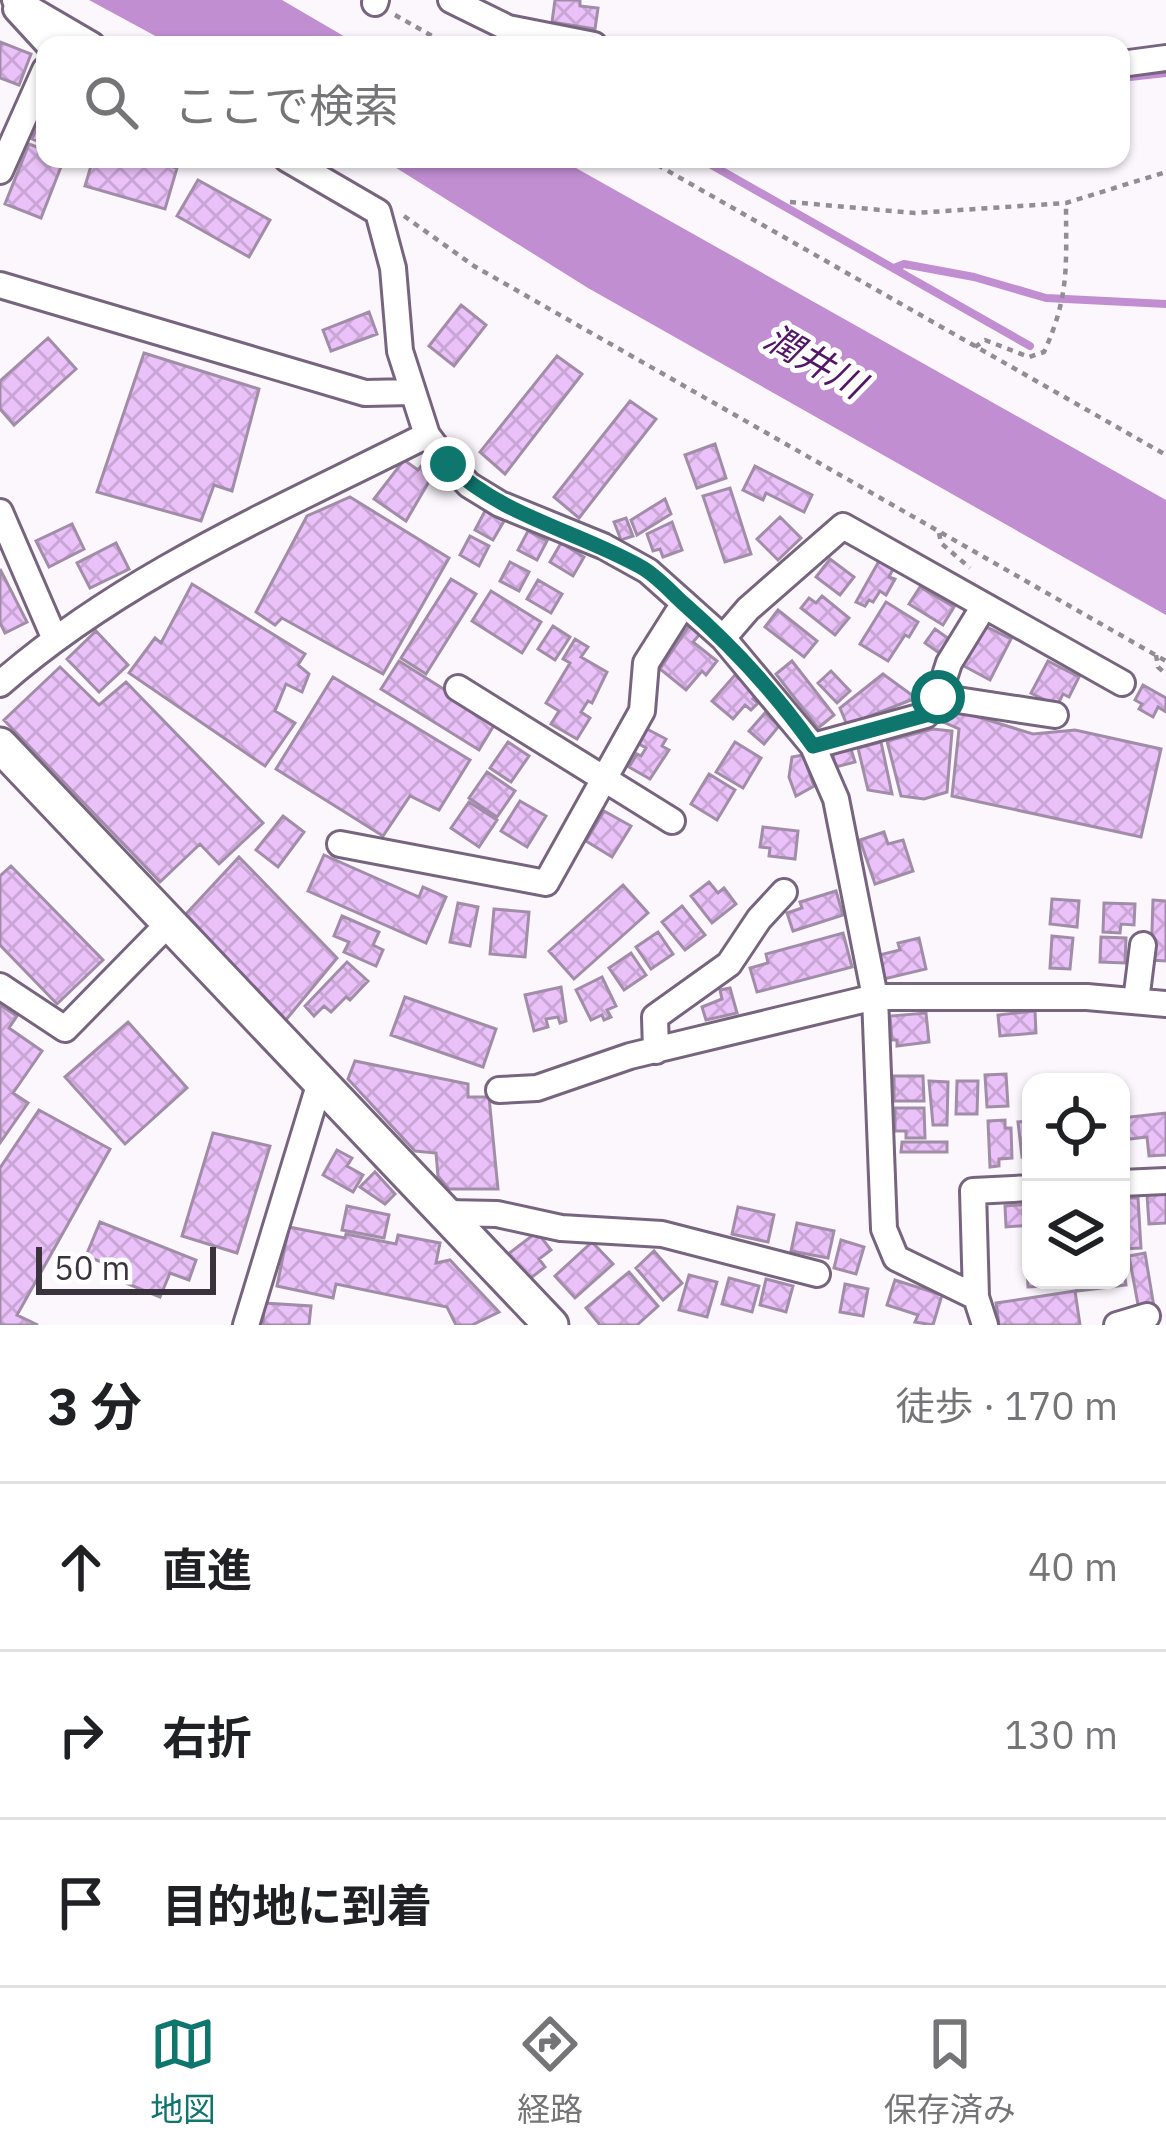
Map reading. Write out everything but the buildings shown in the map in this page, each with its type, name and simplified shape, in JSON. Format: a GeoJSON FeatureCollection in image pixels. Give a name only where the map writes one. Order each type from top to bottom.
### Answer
{"type":"FeatureCollection","features":[{"type":"Feature","properties":{"kind":"street"},"geometry":{"type":"LineString","coordinates":[[15,0],[16,11],[40,36]]}},
{"type":"Feature","properties":{"kind":"street"},"geometry":{"type":"LineString","coordinates":[[15,0],[77,36]]}},
{"type":"Feature","properties":{"kind":"street"},"geometry":{"type":"LineString","coordinates":[[451,0],[508,28],[548,36]]}},
{"type":"Feature","properties":{"kind":"street"},"geometry":{"type":"LineString","coordinates":[[1130,63],[1166,58]]}},
{"type":"Feature","properties":{"kind":"street"},"geometry":{"type":"LineString","coordinates":[[0,171],[36,90]]}},
{"type":"Feature","properties":{"kind":"street"},"geometry":{"type":"LineString","coordinates":[[302,168],[378,212],[393,268],[400,351],[412,392],[428,435],[470,485],[500,504],[602,546],[648,571],[723,638],[813,746],[836,799],[875,997],[884,1229],[896,1258],[976,1297]]}},
{"type":"Feature","properties":{"kind":"street"},"geometry":{"type":"LineString","coordinates":[[0,285],[365,393],[412,392]]}},
{"type":"Feature","properties":{"kind":"street"},"geometry":{"type":"LineString","coordinates":[[0,684],[53,637],[185,558],[428,435]]}},
{"type":"Feature","properties":{"kind":"street"},"geometry":{"type":"LineString","coordinates":[[0,512],[53,637]]}},
{"type":"Feature","properties":{"kind":"street"},"geometry":{"type":"LineString","coordinates":[[723,638],[748,609],[842,526],[1122,683]]}},
{"type":"Feature","properties":{"kind":"street"},"geometry":{"type":"LineString","coordinates":[[340,844],[546,883],[642,711],[646,663],[684,603]]}},
{"type":"Feature","properties":{"kind":"street"},"geometry":{"type":"LineString","coordinates":[[813,746],[926,715],[938,697],[949,663],[984,606]]}},
{"type":"Feature","properties":{"kind":"street"},"geometry":{"type":"LineString","coordinates":[[458,688],[672,821]]}},
{"type":"Feature","properties":{"kind":"street"},"geometry":{"type":"LineString","coordinates":[[938,697],[1054,715]]}},
{"type":"Feature","properties":{"kind":"street"},"geometry":{"type":"LineString","coordinates":[[0,746],[551,1325]]}},
{"type":"Feature","properties":{"kind":"street"},"geometry":{"type":"LineString","coordinates":[[656,1051],[655,1017],[729,964],[784,892]]}},
{"type":"Feature","properties":{"kind":"street"},"geometry":{"type":"LineString","coordinates":[[0,986],[65,1029],[169,923]]}},
{"type":"Feature","properties":{"kind":"street"},"geometry":{"type":"LineString","coordinates":[[1136,1000],[1143,945]]}},
{"type":"Feature","properties":{"kind":"street"},"geometry":{"type":"LineString","coordinates":[[499,1090],[537,1088],[581,1070],[875,997],[1087,997],[1166,1004]]}},
{"type":"Feature","properties":{"kind":"street"},"geometry":{"type":"LineString","coordinates":[[246,1325],[320,1082]]}},
{"type":"Feature","properties":{"kind":"street"},"geometry":{"type":"LineString","coordinates":[[1130,1183],[1166,1181]]}},
{"type":"Feature","properties":{"kind":"street"},"geometry":{"type":"LineString","coordinates":[[985,1325],[976,1297],[973,1191],[1022,1188]]}},
{"type":"Feature","properties":{"kind":"street"},"geometry":{"type":"LineString","coordinates":[[446,1213],[497,1214],[561,1228],[662,1234],[817,1274]]}},
{"type":"Feature","properties":{"kind":"street"},"geometry":{"type":"LineString","coordinates":[[1117,1325],[1147,1316]]}},
{"type":"Feature","properties":{"kind":"path"},"geometry":{"type":"LineString","coordinates":[[375,2],[433,36]]}},
{"type":"Feature","properties":{"kind":"path"},"geometry":{"type":"LineString","coordinates":[[663,168],[1166,455]]}},
{"type":"Feature","properties":{"kind":"path"},"geometry":{"type":"LineString","coordinates":[[790,202],[915,213],[1066,203],[1166,172]]}},
{"type":"Feature","properties":{"kind":"path"},"geometry":{"type":"LineString","coordinates":[[974,346],[985,340],[1029,356],[1044,352],[1062,314],[1066,203]]}},
{"type":"Feature","properties":{"kind":"path"},"geometry":{"type":"LineString","coordinates":[[392,208],[474,266],[1166,661]]}},
{"type":"Feature","properties":{"kind":"path"},"geometry":{"type":"LineString","coordinates":[[939,531],[940,543],[972,569]]}},
{"type":"Feature","properties":{"kind":"path"},"geometry":{"type":"LineString","coordinates":[[1156,656],[1166,674]]}},
{"type":"Feature","properties":{"kind":"water"},"geometry":{"type":"Polygon","coordinates":[[[89,0],[282,0],[344,36],[155,36],[89,0]]]}},
{"type":"Feature","properties":{"kind":"water","name":"潤井川"},"geometry":{"type":"Polygon","coordinates":[[[396,168],[576,168],[1166,500],[1166,615],[588,288],[396,168]]]}},
{"type":"Feature","properties":{"kind":"waterway"},"geometry":{"type":"LineString","coordinates":[[1130,77],[1166,73]]}},
{"type":"Feature","properties":{"kind":"waterway"},"geometry":{"type":"LineString","coordinates":[[717,168],[1030,346]]}},
{"type":"Feature","properties":{"kind":"waterway"},"geometry":{"type":"LineString","coordinates":[[894,268],[904,264],[974,277],[1046,298],[1166,304]]}},
{"type":"Feature","properties":{"kind":"route"},"geometry":{"type":"LineString","coordinates":[[448,464],[500,504],[602,546],[648,571],[723,638],[813,746],[926,715],[938,697]]}}]}
